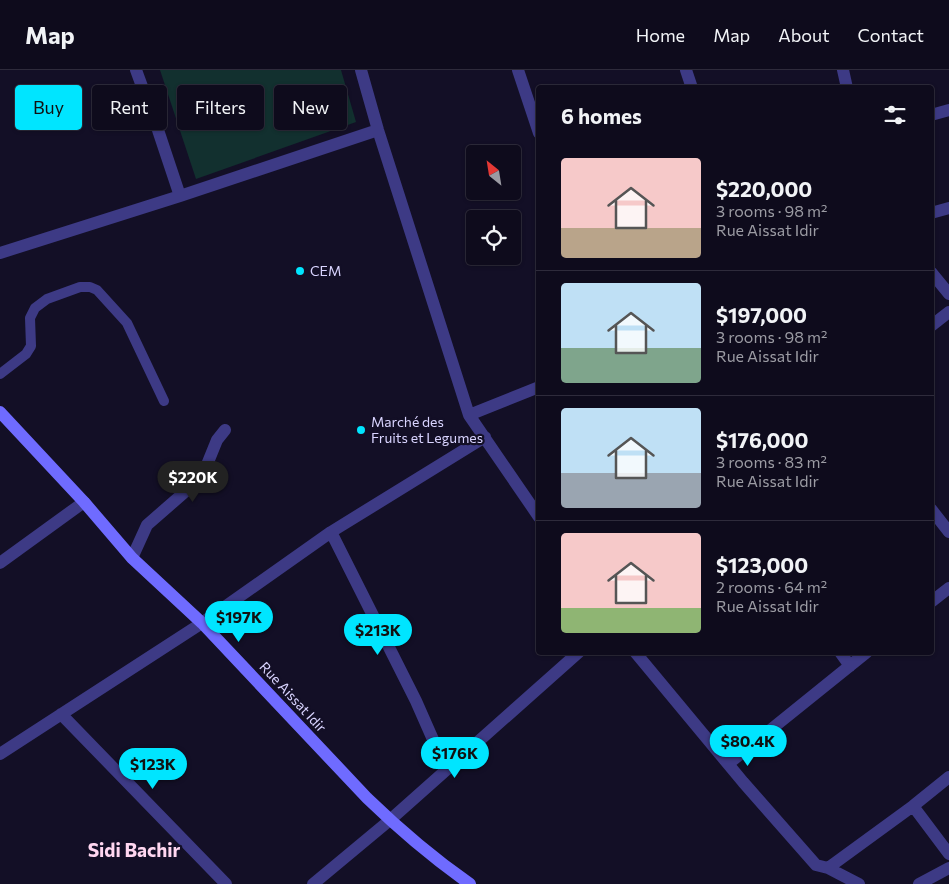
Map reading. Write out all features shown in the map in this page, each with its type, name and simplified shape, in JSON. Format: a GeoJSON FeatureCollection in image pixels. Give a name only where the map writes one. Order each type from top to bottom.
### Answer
{"type":"FeatureCollection","features":[{"type":"Feature","properties":{"kind":"street"},"geometry":{"type":"LineString","coordinates":[[136,70],[180,196]]}},
{"type":"Feature","properties":{"kind":"street"},"geometry":{"type":"LineString","coordinates":[[361,70],[378,130],[470,414],[536,513]]}},
{"type":"Feature","properties":{"kind":"street"},"geometry":{"type":"LineString","coordinates":[[518,70],[536,124]]}},
{"type":"Feature","properties":{"kind":"street"},"geometry":{"type":"LineString","coordinates":[[686,70],[691,85]]}},
{"type":"Feature","properties":{"kind":"street"},"geometry":{"type":"LineString","coordinates":[[843,70],[846,85]]}},
{"type":"Feature","properties":{"kind":"street"},"geometry":{"type":"LineString","coordinates":[[934,114],[949,110]]}},
{"type":"Feature","properties":{"kind":"street"},"geometry":{"type":"LineString","coordinates":[[0,253],[378,130]]}},
{"type":"Feature","properties":{"kind":"street"},"geometry":{"type":"LineString","coordinates":[[934,212],[949,208]]}},
{"type":"Feature","properties":{"kind":"street"},"geometry":{"type":"LineString","coordinates":[[934,276],[949,294]]}},
{"type":"Feature","properties":{"kind":"street"},"geometry":{"type":"LineString","coordinates":[[934,324],[949,312]]}},
{"type":"Feature","properties":{"kind":"street"},"geometry":{"type":"LineString","coordinates":[[470,414],[536,388]]}},
{"type":"Feature","properties":{"kind":"street","name":"Rue Aissat Idir"},"geometry":{"type":"LineString","coordinates":[[0,412],[84,502],[132,558],[202,623],[367,798],[445,866],[470,884]]}},
{"type":"Feature","properties":{"kind":"street"},"geometry":{"type":"LineString","coordinates":[[132,558],[147,525],[202,477],[217,440],[225,430]]}},
{"type":"Feature","properties":{"kind":"street"},"geometry":{"type":"LineString","coordinates":[[0,754],[202,623],[331,532],[485,437]]}},
{"type":"Feature","properties":{"kind":"street"},"geometry":{"type":"LineString","coordinates":[[0,563],[84,502]]}},
{"type":"Feature","properties":{"kind":"street"},"geometry":{"type":"LineString","coordinates":[[934,514],[949,532]]}},
{"type":"Feature","properties":{"kind":"street"},"geometry":{"type":"LineString","coordinates":[[331,532],[416,700],[446,769]]}},
{"type":"Feature","properties":{"kind":"street"},"geometry":{"type":"LineString","coordinates":[[934,600],[949,588]]}},
{"type":"Feature","properties":{"kind":"street"},"geometry":{"type":"LineString","coordinates":[[313,884],[390,820],[576,655]]}},
{"type":"Feature","properties":{"kind":"street"},"geometry":{"type":"LineString","coordinates":[[637,655],[796,844],[816,865],[828,868],[860,884]]}},
{"type":"Feature","properties":{"kind":"street"},"geometry":{"type":"LineString","coordinates":[[842,655],[850,666]]}},
{"type":"Feature","properties":{"kind":"street"},"geometry":{"type":"LineString","coordinates":[[728,764],[864,655]]}},
{"type":"Feature","properties":{"kind":"street"},"geometry":{"type":"LineString","coordinates":[[61,714],[226,884]]}},
{"type":"Feature","properties":{"kind":"street"},"geometry":{"type":"LineString","coordinates":[[828,868],[913,806],[949,777]]}},
{"type":"Feature","properties":{"kind":"street"},"geometry":{"type":"LineString","coordinates":[[913,806],[949,854]]}},
{"type":"Feature","properties":{"kind":"street"},"geometry":{"type":"LineString","coordinates":[[920,884],[949,868]]}},
{"type":"Feature","properties":{"kind":"lane"},"geometry":{"type":"LineString","coordinates":[[0,374],[26,354],[31,346],[30,318],[35,308],[47,299],[80,287],[90,287],[97,290],[128,323],[164,400]]}},
{"type":"Feature","properties":{"kind":"green space"},"geometry":{"type":"Polygon","coordinates":[[[160,70],[341,70],[345,85],[274,85],[274,130],[334,130],[196,179],[180,130],[264,130],[264,85],[177,85],[177,121],[167,91],[167,85],[165,85],[160,70]]]}},
{"type":"Feature","properties":{"kind":"green space"},"geometry":{"type":"Polygon","coordinates":[[[347,91],[356,122],[347,125],[347,91]]]}},
{"type":"Feature","properties":{"kind":"place","name":"CEM"},"geometry":{"type":"Point","coordinates":[300,271]}},
{"type":"Feature","properties":{"kind":"place","name":"Marché des Fruits et Legumes"},"geometry":{"type":"Point","coordinates":[361,430]}},
{"type":"Feature","properties":{"kind":"district","name":"Sidi Bachir"},"geometry":{"type":"Point","coordinates":[134,850]}}]}
